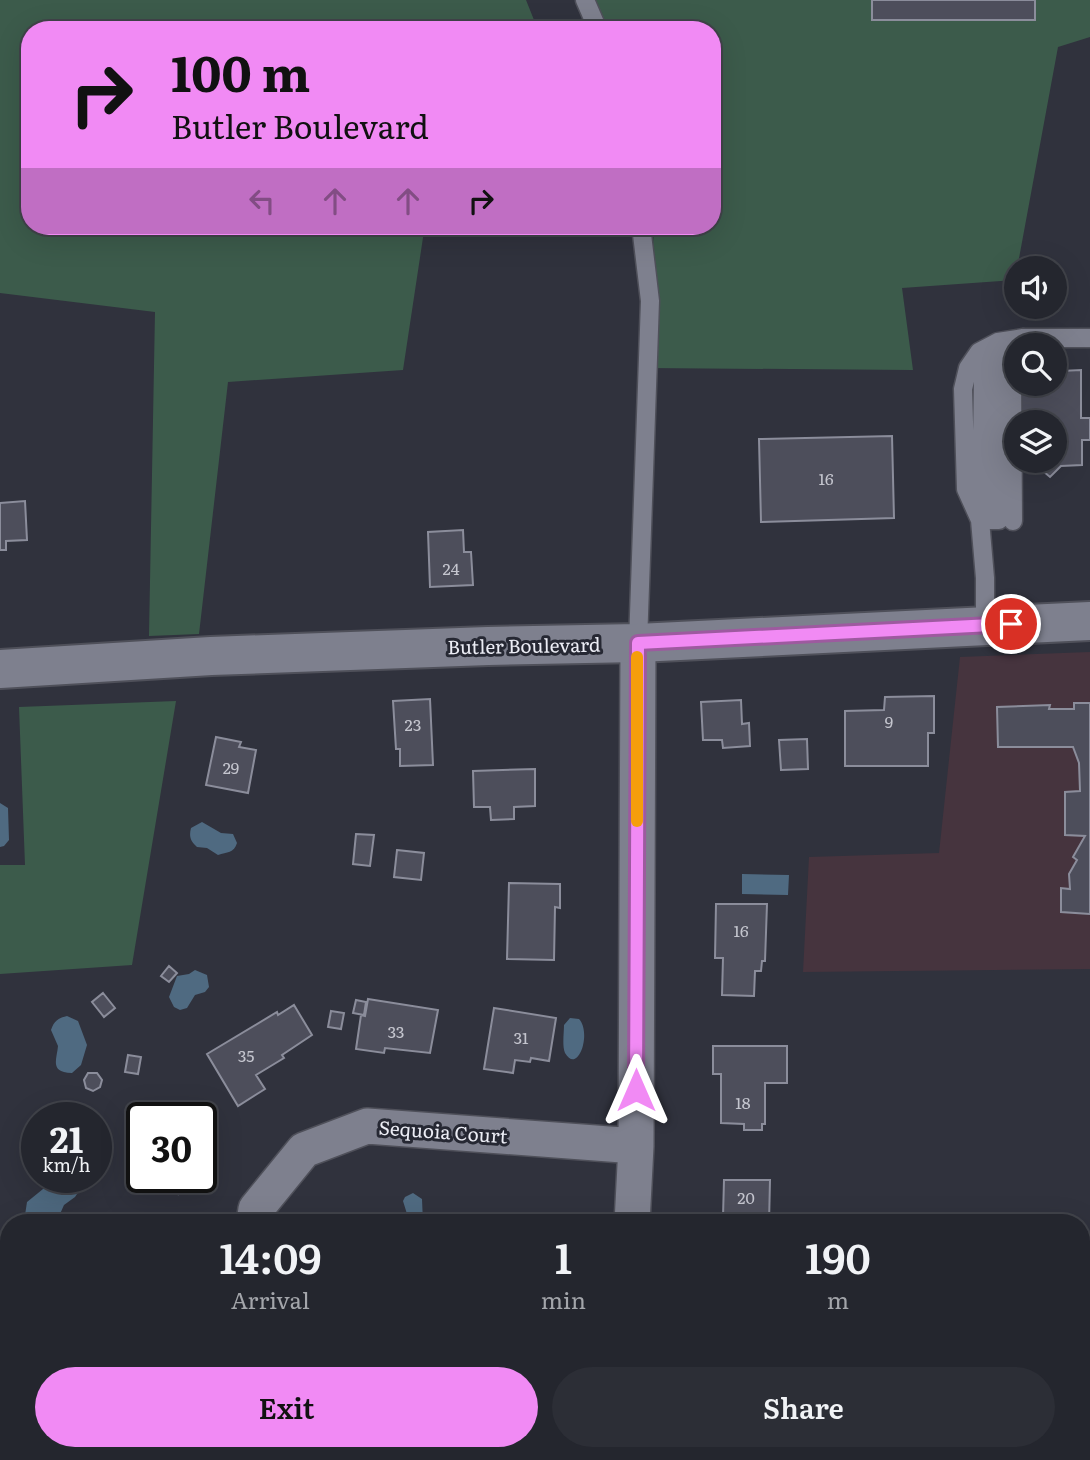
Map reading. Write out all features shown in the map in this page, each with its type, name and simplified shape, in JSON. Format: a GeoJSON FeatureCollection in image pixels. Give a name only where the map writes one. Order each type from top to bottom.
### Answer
{"type":"FeatureCollection","features":[{"type":"Feature","properties":{"kind":"street","name":"Butler Boulevard"},"geometry":{"type":"LineString","coordinates":[[0,669],[211,656],[638,643],[1090,621]]}},
{"type":"Feature","properties":{"kind":"street"},"geometry":{"type":"LineString","coordinates":[[632,1214],[638,643]]}},
{"type":"Feature","properties":{"kind":"street","name":"Sequoia Court"},"geometry":{"type":"LineString","coordinates":[[255,1214],[256,1209],[304,1150],[367,1126],[635,1146]]}},
{"type":"Feature","properties":{"kind":"lane"},"geometry":{"type":"LineString","coordinates":[[585,0],[594,21]]}},
{"type":"Feature","properties":{"kind":"lane"},"geometry":{"type":"LineString","coordinates":[[638,643],[650,301],[642,235]]}},
{"type":"Feature","properties":{"kind":"lane"},"geometry":{"type":"LineString","coordinates":[[1067,340],[1090,338]]}},
{"type":"Feature","properties":{"kind":"lane"},"geometry":{"type":"LineString","coordinates":[[985,625],[985,578],[980,520],[966,489],[963,389],[968,368],[979,352],[998,342],[1004,342]]}},
{"type":"Feature","properties":{"kind":"lane"},"geometry":{"type":"LineString","coordinates":[[980,520],[1006,520],[998,365],[1004,352]]}},
{"type":"Feature","properties":{"kind":"shaded area"},"geometry":{"type":"Polygon","coordinates":[[[1090,652],[1090,969],[803,972],[809,857],[939,853],[960,657],[1090,652]]]}},
{"type":"Feature","properties":{"kind":"green space"},"geometry":{"type":"Polygon","coordinates":[[[0,0],[526,0],[534,21],[21,21],[21,235],[423,235],[403,370],[228,382],[199,634],[149,636],[155,312],[0,293],[0,0]]]}},
{"type":"Feature","properties":{"kind":"green space"},"geometry":{"type":"Polygon","coordinates":[[[589,0],[1090,0],[1090,37],[1058,47],[1019,256],[1004,256],[1004,281],[902,288],[913,370],[647,368],[654,235],[721,235],[721,21],[596,21],[589,0]]]}},
{"type":"Feature","properties":{"kind":"green space"},"geometry":{"type":"Polygon","coordinates":[[[176,701],[132,965],[0,974],[0,865],[25,865],[19,707],[176,701]]]}},
{"type":"Feature","properties":{"kind":"water"},"geometry":{"type":"Polygon","coordinates":[[[0,803],[8,808],[9,840],[0,847],[0,803]]]}},
{"type":"Feature","properties":{"kind":"water"},"geometry":{"type":"Polygon","coordinates":[[[202,822],[221,833],[233,834],[237,843],[234,849],[218,855],[207,848],[197,847],[191,840],[190,831],[202,822]]]}},
{"type":"Feature","properties":{"kind":"water"},"geometry":{"type":"Polygon","coordinates":[[[742,874],[789,875],[788,895],[742,894],[742,874]]]}},
{"type":"Feature","properties":{"kind":"water"},"geometry":{"type":"Polygon","coordinates":[[[195,970],[207,975],[209,987],[205,992],[195,995],[187,1008],[180,1010],[174,1007],[169,997],[177,976],[195,970]]]}},
{"type":"Feature","properties":{"kind":"water"},"geometry":{"type":"Polygon","coordinates":[[[67,1016],[78,1021],[87,1045],[81,1065],[72,1073],[57,1068],[58,1046],[51,1030],[57,1020],[67,1016]]]}},
{"type":"Feature","properties":{"kind":"water"},"geometry":{"type":"Polygon","coordinates":[[[570,1018],[579,1019],[584,1033],[582,1050],[574,1059],[565,1053],[564,1047],[564,1025],[570,1018]]]}},
{"type":"Feature","properties":{"kind":"water"},"geometry":{"type":"Polygon","coordinates":[[[38,1193],[78,1193],[64,1205],[60,1214],[25,1214],[27,1202],[38,1193]]]}},
{"type":"Feature","properties":{"kind":"water"},"geometry":{"type":"Polygon","coordinates":[[[413,1193],[422,1199],[423,1214],[407,1214],[403,1201],[413,1193]]]}},
{"type":"Feature","properties":{"kind":"building"},"geometry":{"type":"Polygon","coordinates":[[[872,0],[1035,0],[1035,20],[872,20],[872,0]]]}},
{"type":"Feature","properties":{"kind":"building"},"geometry":{"type":"Polygon","coordinates":[[[1081,370],[1081,418],[1090,418],[1090,440],[1082,440],[1082,465],[1067,466],[1067,410],[1016,410],[1017,396],[1067,396],[1067,371],[1081,370]]]}},
{"type":"Feature","properties":{"kind":"building"},"geometry":{"type":"Polygon","coordinates":[[[1004,418],[1004,430],[974,447],[973,419],[1004,418]]]}},
{"type":"Feature","properties":{"kind":"building"},"geometry":{"type":"Polygon","coordinates":[[[892,436],[894,518],[761,522],[759,439],[892,436]]]}},
{"type":"Feature","properties":{"kind":"building"},"geometry":{"type":"Polygon","coordinates":[[[25,501],[27,540],[6,541],[6,550],[0,550],[0,503],[25,501]]]}},
{"type":"Feature","properties":{"kind":"building"},"geometry":{"type":"Polygon","coordinates":[[[463,530],[464,552],[471,552],[473,585],[430,587],[428,532],[463,530]]]}},
{"type":"Feature","properties":{"kind":"building"},"geometry":{"type":"Polygon","coordinates":[[[934,696],[934,733],[928,733],[928,766],[845,766],[845,711],[884,710],[885,697],[934,696]]]}},
{"type":"Feature","properties":{"kind":"building"},"geometry":{"type":"Polygon","coordinates":[[[430,699],[433,765],[400,766],[400,749],[396,749],[393,701],[430,699]]]}},
{"type":"Feature","properties":{"kind":"building"},"geometry":{"type":"Polygon","coordinates":[[[741,700],[742,724],[749,723],[750,746],[723,748],[722,740],[703,740],[701,702],[741,700]]]}},
{"type":"Feature","properties":{"kind":"building"},"geometry":{"type":"Polygon","coordinates":[[[1074,703],[1090,703],[1090,914],[1061,912],[1061,888],[1070,889],[1069,874],[1077,860],[1073,857],[1085,836],[1065,835],[1065,792],[1080,791],[1079,763],[1073,747],[998,747],[997,707],[1050,705],[1049,709],[1074,709],[1074,703]]]}},
{"type":"Feature","properties":{"kind":"building"},"geometry":{"type":"Polygon","coordinates":[[[216,737],[241,742],[239,747],[256,750],[248,793],[206,785],[216,737]]]}},
{"type":"Feature","properties":{"kind":"building"},"geometry":{"type":"Polygon","coordinates":[[[807,739],[808,769],[781,770],[779,740],[807,739]]]}},
{"type":"Feature","properties":{"kind":"building"},"geometry":{"type":"Polygon","coordinates":[[[535,769],[535,806],[514,807],[514,819],[491,820],[490,807],[474,807],[473,771],[535,769]]]}},
{"type":"Feature","properties":{"kind":"building"},"geometry":{"type":"Polygon","coordinates":[[[356,834],[374,835],[370,866],[353,864],[356,834]]]}},
{"type":"Feature","properties":{"kind":"building"},"geometry":{"type":"Polygon","coordinates":[[[397,850],[424,853],[421,880],[394,877],[397,850]]]}},
{"type":"Feature","properties":{"kind":"building"},"geometry":{"type":"Polygon","coordinates":[[[509,883],[560,884],[560,908],[555,907],[554,960],[507,959],[509,883]]]}},
{"type":"Feature","properties":{"kind":"building"},"geometry":{"type":"Polygon","coordinates":[[[716,904],[767,904],[765,961],[762,961],[761,971],[755,971],[754,996],[722,995],[723,958],[715,958],[716,904]]]}},
{"type":"Feature","properties":{"kind":"building"},"geometry":{"type":"Polygon","coordinates":[[[169,966],[177,973],[169,982],[161,976],[169,966]]]}},
{"type":"Feature","properties":{"kind":"building"},"geometry":{"type":"Polygon","coordinates":[[[103,993],[115,1008],[104,1017],[92,1002],[103,993]]]}},
{"type":"Feature","properties":{"kind":"building"},"geometry":{"type":"Polygon","coordinates":[[[368,999],[438,1010],[430,1053],[385,1048],[384,1053],[356,1049],[361,1015],[365,1016],[368,999]]]}},
{"type":"Feature","properties":{"kind":"building"},"geometry":{"type":"Polygon","coordinates":[[[356,1000],[366,1002],[364,1015],[353,1013],[356,1000]]]}},
{"type":"Feature","properties":{"kind":"building"},"geometry":{"type":"Polygon","coordinates":[[[294,1005],[312,1035],[282,1055],[284,1058],[256,1075],[265,1089],[238,1106],[207,1054],[277,1012],[278,1015],[294,1005]]]}},
{"type":"Feature","properties":{"kind":"building"},"geometry":{"type":"Polygon","coordinates":[[[494,1008],[556,1018],[549,1061],[531,1058],[530,1062],[515,1060],[513,1073],[484,1069],[494,1008]]]}},
{"type":"Feature","properties":{"kind":"building"},"geometry":{"type":"Polygon","coordinates":[[[331,1011],[344,1013],[341,1029],[328,1027],[331,1011]]]}},
{"type":"Feature","properties":{"kind":"building"},"geometry":{"type":"Polygon","coordinates":[[[713,1046],[787,1046],[787,1083],[765,1083],[765,1124],[762,1124],[762,1130],[744,1130],[744,1124],[721,1123],[721,1074],[713,1074],[713,1046]]]}},
{"type":"Feature","properties":{"kind":"building"},"geometry":{"type":"Polygon","coordinates":[[[128,1055],[141,1057],[138,1074],[125,1072],[128,1055]]]}},
{"type":"Feature","properties":{"kind":"building"},"geometry":{"type":"Polygon","coordinates":[[[88,1073],[97,1073],[102,1080],[100,1087],[93,1091],[86,1088],[84,1080],[88,1073]]]}},
{"type":"Feature","properties":{"kind":"building"},"geometry":{"type":"Polygon","coordinates":[[[724,1180],[770,1180],[769,1214],[723,1214],[724,1180]]]}},
{"type":"Feature","properties":{"kind":"slow traffic"},"geometry":{"type":"LineString","coordinates":[[637,657],[637,821]]}},
{"type":"Feature","properties":{"kind":"route"},"geometry":{"type":"LineString","coordinates":[[636,1090],[638,643],[1011,624]]}}]}
